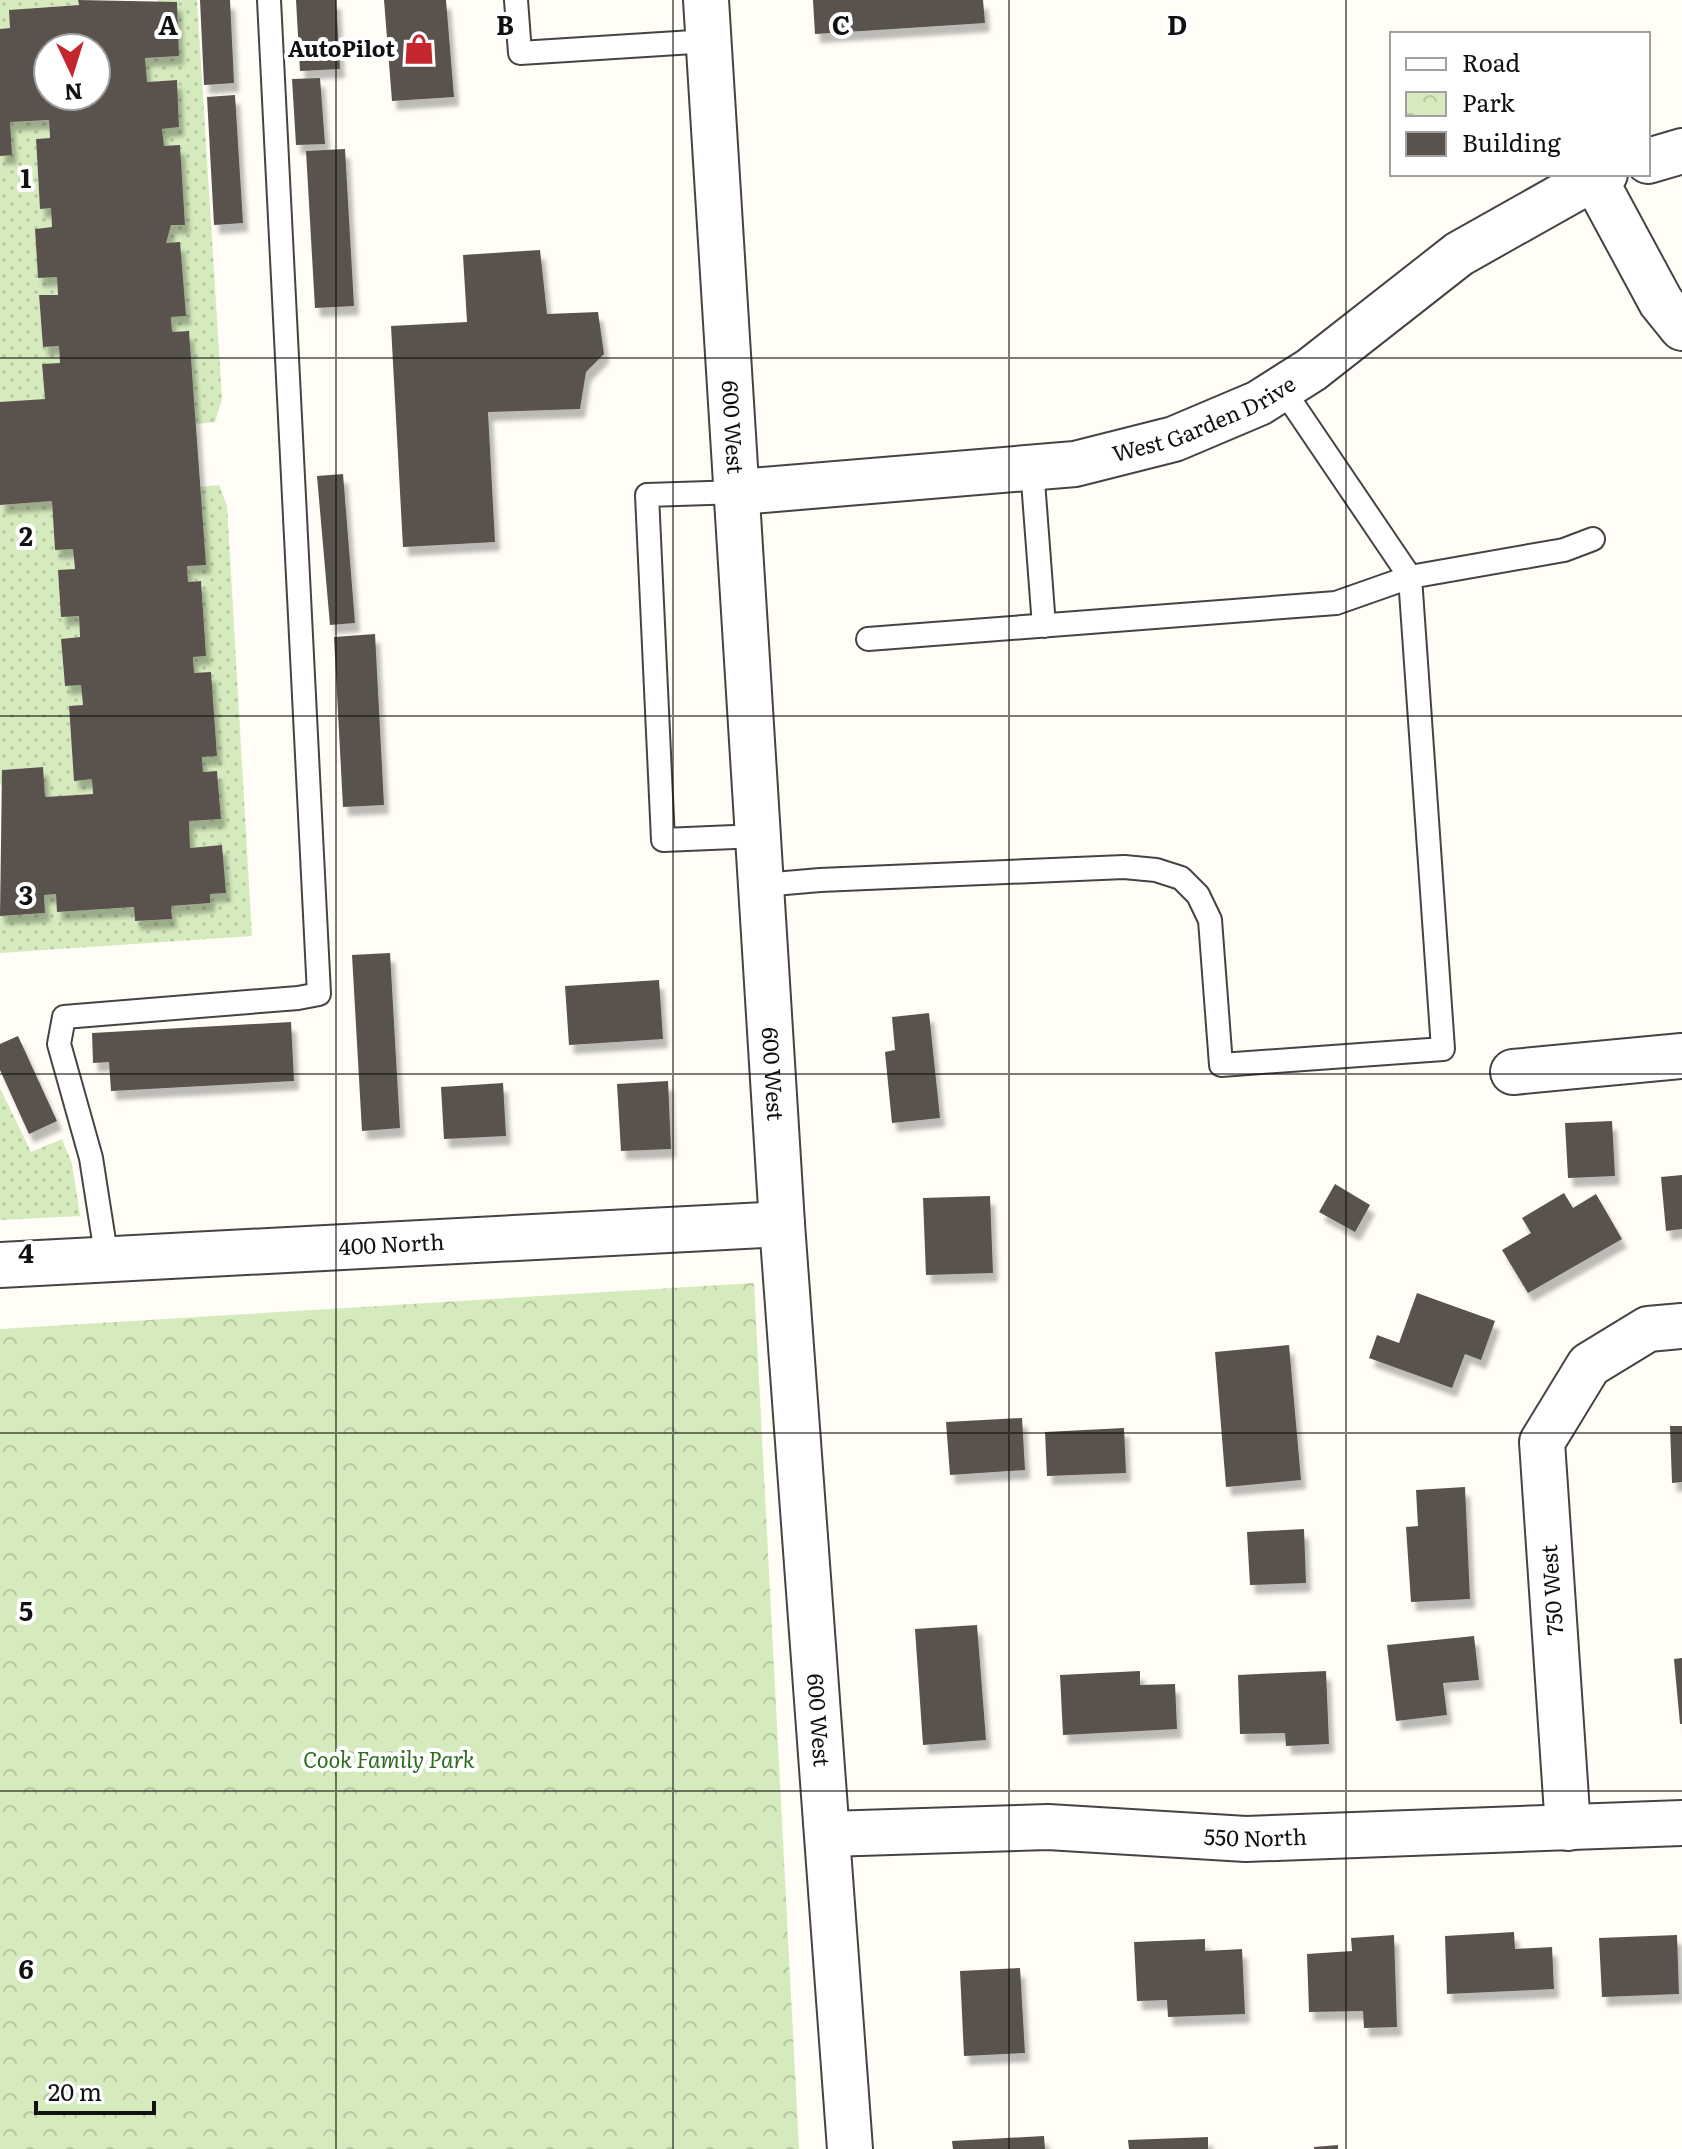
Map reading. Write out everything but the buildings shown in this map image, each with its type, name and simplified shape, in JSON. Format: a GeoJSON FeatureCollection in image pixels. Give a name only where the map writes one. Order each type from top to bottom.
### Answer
{"type":"FeatureCollection","features":[{"type":"Feature","properties":{"kind":"street","name":"600 West"},"geometry":{"type":"LineString","coordinates":[[708,20],[782,1224],[850,2149]]}},
{"type":"Feature","properties":{"kind":"street"},"geometry":{"type":"LineString","coordinates":[[1650,160],[1682,151]]}},
{"type":"Feature","properties":{"kind":"street","name":"West Garden Drive"},"geometry":{"type":"LineString","coordinates":[[739,492],[1075,464],[1174,439],[1259,403],[1311,370],[1459,254],[1600,176]]}},
{"type":"Feature","properties":{"kind":"street"},"geometry":{"type":"LineString","coordinates":[[1600,176],[1661,302],[1682,328]]}},
{"type":"Feature","properties":{"kind":"street"},"geometry":{"type":"LineString","coordinates":[[1513,1072],[1682,1056]]}},
{"type":"Feature","properties":{"kind":"street","name":"400 North"},"geometry":{"type":"LineString","coordinates":[[0,1265],[782,1224]]}},
{"type":"Feature","properties":{"kind":"street","name":"750 West"},"geometry":{"type":"LineString","coordinates":[[1568,1828],[1542,1442],[1589,1365],[1648,1329],[1682,1326]]}},
{"type":"Feature","properties":{"kind":"street","name":"550 North"},"geometry":{"type":"LineString","coordinates":[[828,1834],[1048,1827],[1246,1839],[1682,1823]]}},
{"type":"Feature","properties":{"kind":"lane"},"geometry":{"type":"LineString","coordinates":[[107,1260],[91,1158],[59,1044],[64,1017],[319,994],[269,0]]}},
{"type":"Feature","properties":{"kind":"lane"},"geometry":{"type":"LineString","coordinates":[[516,0],[520,53],[708,20]]}},
{"type":"Feature","properties":{"kind":"lane"},"geometry":{"type":"LineString","coordinates":[[762,885],[1124,867],[1156,870],[1181,878],[1198,895],[1210,920],[1221,1065],[1443,1049],[1410,577],[1282,388]]}},
{"type":"Feature","properties":{"kind":"lane"},"geometry":{"type":"LineString","coordinates":[[1032,468],[1044,626]]}},
{"type":"Feature","properties":{"kind":"lane"},"geometry":{"type":"LineString","coordinates":[[739,492],[647,495],[663,840],[758,836]]}},
{"type":"Feature","properties":{"kind":"lane"},"geometry":{"type":"LineString","coordinates":[[868,639],[1336,603],[1410,577],[1564,550],[1593,539]]}},
{"type":"Feature","properties":{"kind":"green space"},"geometry":{"type":"Polygon","coordinates":[[[0,0],[78,0],[79,5],[10,10],[10,28],[0,29],[0,0]]]}},
{"type":"Feature","properties":{"kind":"green space"},"geometry":{"type":"Polygon","coordinates":[[[157,0],[197,0],[222,399],[215,422],[196,424],[189,332],[172,332],[171,317],[185,315],[180,243],[166,243],[164,225],[185,224],[180,146],[164,146],[162,129],[179,127],[177,80],[147,82],[145,58],[179,56],[177,3],[158,4],[157,0]]]}},
{"type":"Feature","properties":{"kind":"green space"},"geometry":{"type":"Polygon","coordinates":[[[49,120],[50,138],[36,139],[40,208],[51,208],[52,227],[35,229],[38,278],[57,277],[58,295],[39,296],[43,347],[59,346],[60,363],[42,365],[45,399],[0,403],[0,156],[10,122],[49,120]]]}},
{"type":"Feature","properties":{"kind":"green space"},"geometry":{"type":"Polygon","coordinates":[[[219,485],[227,506],[252,936],[0,953],[0,916],[45,913],[44,895],[56,894],[58,912],[134,907],[136,921],[171,919],[171,906],[210,903],[210,894],[226,893],[222,846],[190,848],[189,821],[221,819],[217,771],[203,772],[202,757],[217,755],[211,673],[194,673],[193,657],[206,656],[201,581],[188,582],[187,566],[200,487],[219,485]]]}},
{"type":"Feature","properties":{"kind":"green space"},"geometry":{"type":"Polygon","coordinates":[[[52,501],[55,550],[73,549],[80,637],[61,639],[65,686],[81,685],[83,705],[69,706],[74,780],[92,779],[93,794],[45,797],[42,767],[2,770],[3,784],[0,785],[0,505],[52,501]]]}},
{"type":"Feature","properties":{"kind":"green space"},"geometry":{"type":"Polygon","coordinates":[[[0,1088],[31,1152],[62,1139],[72,1164],[80,1216],[0,1220],[0,1088]]]}},
{"type":"Feature","properties":{"kind":"green space","name":"Cook Family Park"},"geometry":{"type":"Polygon","coordinates":[[[754,1283],[799,2149],[0,2149],[0,1329],[754,1283]]]}},
{"type":"Feature","properties":{"kind":"place","name":"AutoPilot"},"geometry":{"type":"Point","coordinates":[419,49]}}]}
